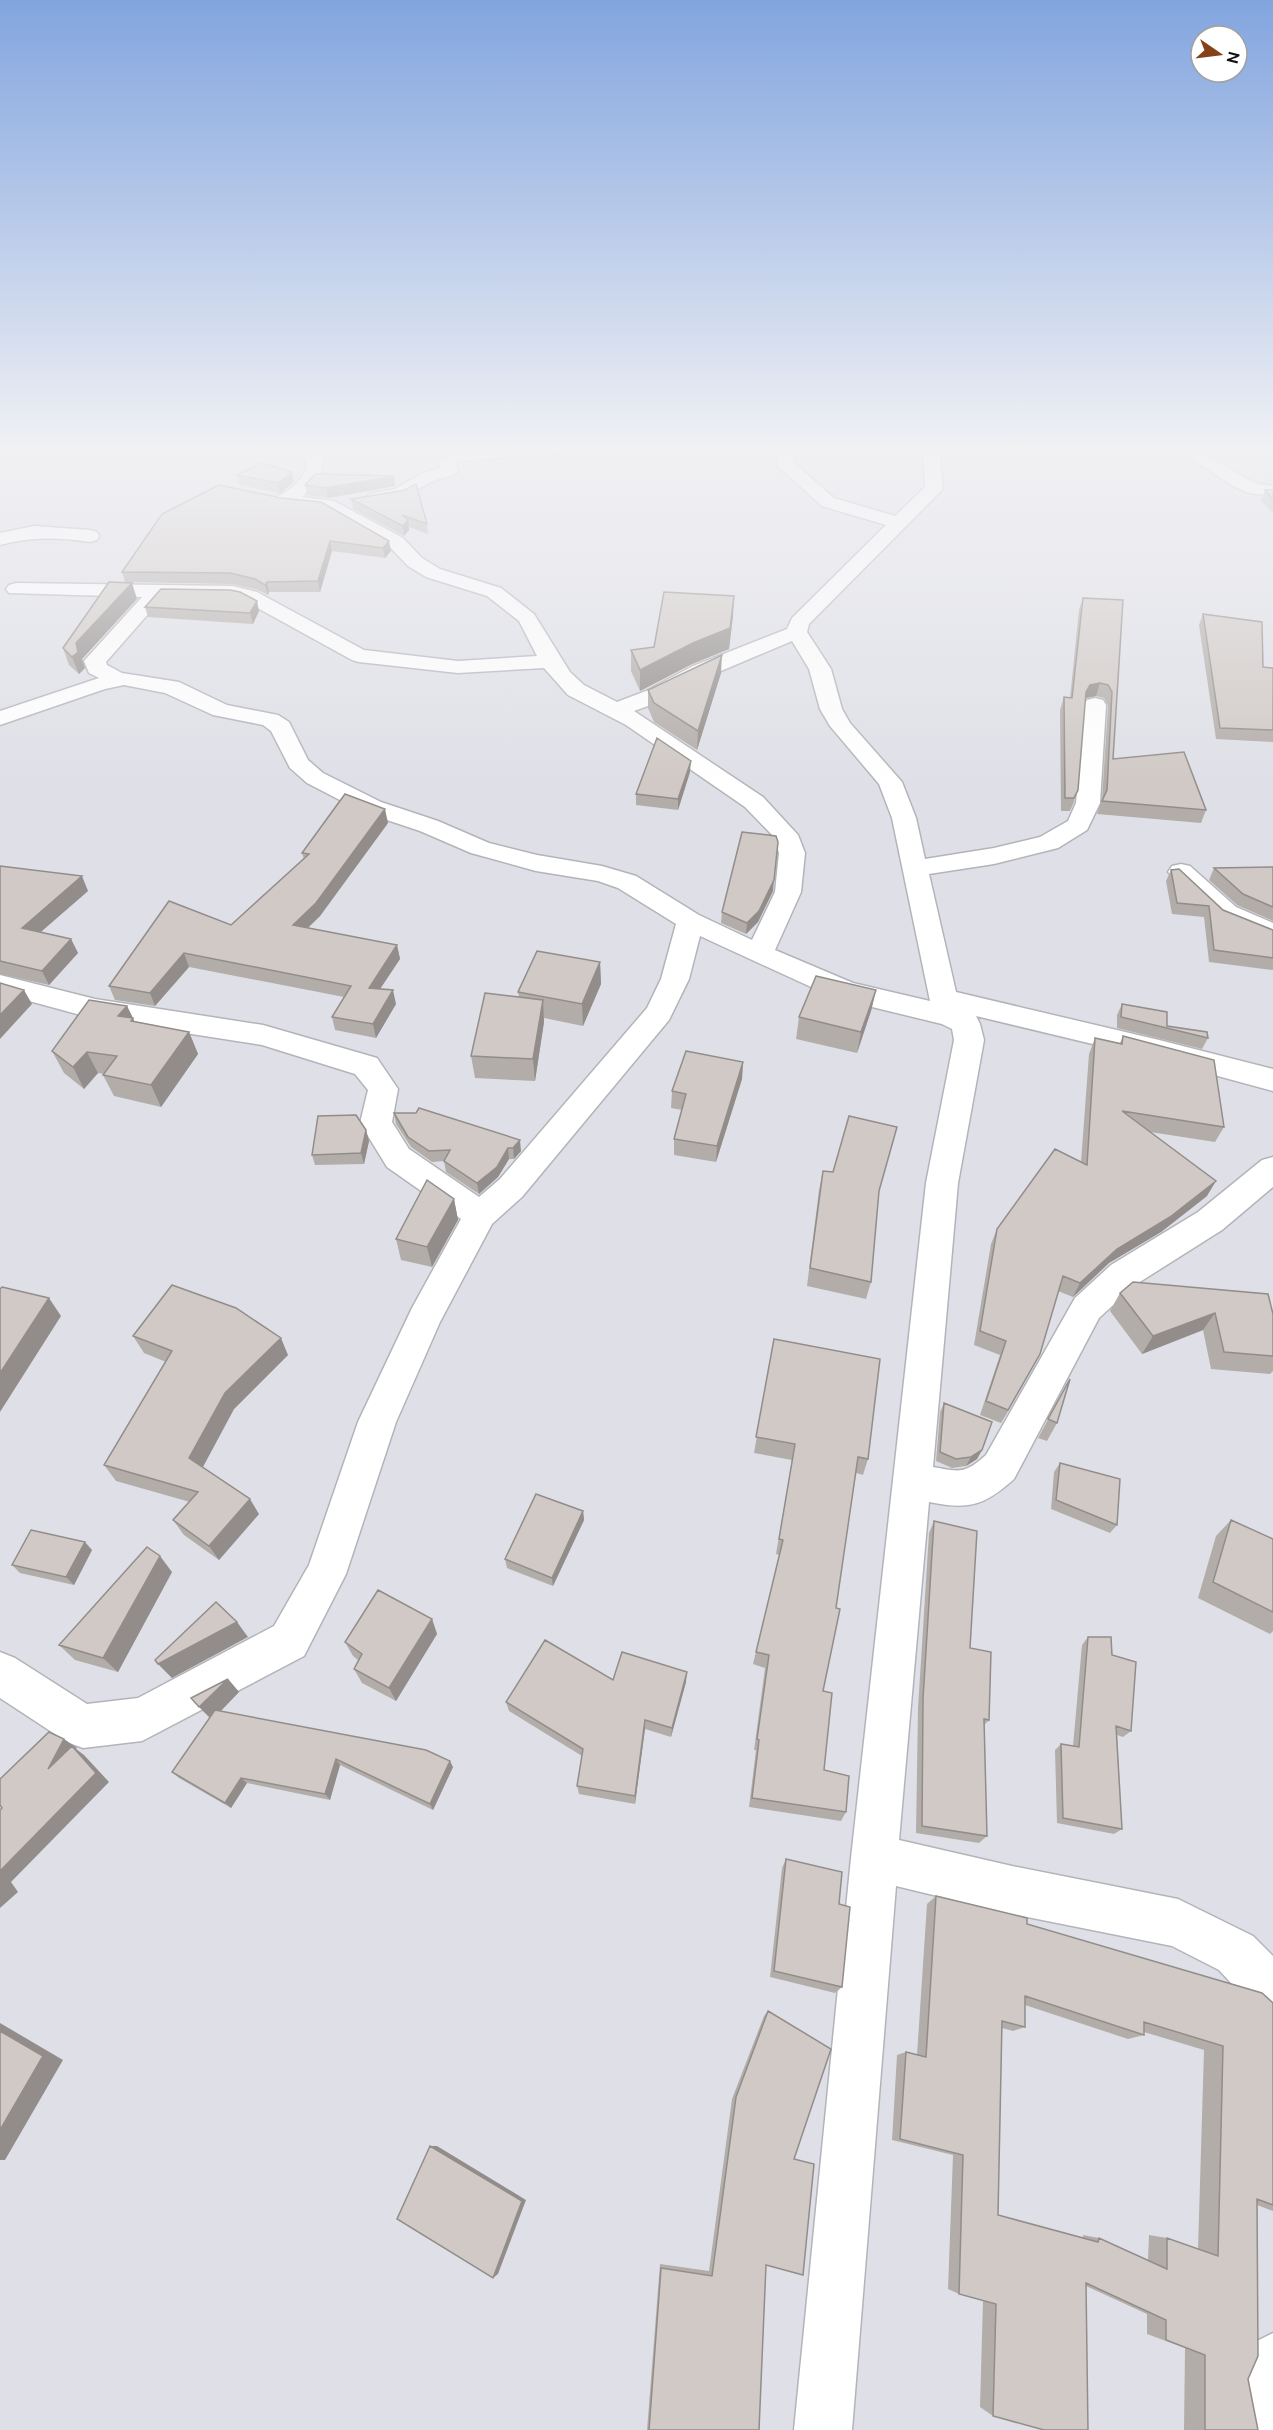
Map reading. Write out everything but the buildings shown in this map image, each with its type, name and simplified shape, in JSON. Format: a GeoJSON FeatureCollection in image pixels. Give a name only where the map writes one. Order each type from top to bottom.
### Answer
{"type":"FeatureCollection","features":[{"type":"Feature","properties":{"kind":"street"},"geometry":{"type":"LineString","coordinates":[[414,560],[433,573],[494,592],[526,618],[550,661],[576,690],[617,710],[754,802],[786,835],[792,853],[788,892],[759,954]]}},
{"type":"Feature","properties":{"kind":"street"},"geometry":{"type":"LineString","coordinates":[[823,2430],[866,1980],[874,1858],[942,1183],[969,1040],[955,1011],[915,868],[904,818],[890,782],[841,726],[825,693],[820,669],[797,632],[799,622],[861,560]]}},
{"type":"Feature","properties":{"kind":"street"},"geometry":{"type":"LineString","coordinates":[[16,589],[233,592],[250,596],[359,656],[458,667],[550,661]]}},
{"type":"Feature","properties":{"kind":"street"},"geometry":{"type":"LineString","coordinates":[[118,680],[97,668],[95,661],[159,590]]}},
{"type":"Feature","properties":{"kind":"street"},"geometry":{"type":"LineString","coordinates":[[617,710],[654,696],[701,671],[797,632]]}},
{"type":"Feature","properties":{"kind":"street"},"geometry":{"type":"LineString","coordinates":[[0,718],[118,680],[171,687],[221,710],[270,720],[281,727],[298,763],[315,778],[372,807],[429,826],[480,848],[536,863],[602,874],[627,882],[690,921],[845,991],[951,1016],[955,1011]]}},
{"type":"Feature","properties":{"kind":"street"},"geometry":{"type":"LineString","coordinates":[[915,868],[994,856],[1049,843],[1078,825],[1088,803],[1095,705]]}},
{"type":"Feature","properties":{"kind":"street"},"geometry":{"type":"LineString","coordinates":[[1181,872],[1227,913],[1273,933]]}},
{"type":"Feature","properties":{"kind":"street"},"geometry":{"type":"LineString","coordinates":[[0,1673],[83,1726],[142,1719],[289,1641],[326,1574],[377,1422],[424,1318],[480,1215],[511,1188],[659,1013],[675,979],[690,921]]}},
{"type":"Feature","properties":{"kind":"street"},"geometry":{"type":"LineString","coordinates":[[0,984],[95,1009],[262,1035],[366,1066],[383,1089],[376,1123],[398,1158],[480,1215]]}},
{"type":"Feature","properties":{"kind":"street"},"geometry":{"type":"LineString","coordinates":[[955,1011],[1159,1050],[1273,1080]]}},
{"type":"Feature","properties":{"kind":"street"},"geometry":{"type":"LineString","coordinates":[[912,1480],[954,1489],[980,1485],[1000,1467],[1087,1308],[1123,1275],[1210,1221],[1273,1169]]}},
{"type":"Feature","properties":{"kind":"street"},"geometry":{"type":"LineString","coordinates":[[874,1858],[1012,1890],[1178,1923],[1236,1953],[1273,1991]]}},
{"type":"Feature","properties":{"kind":"street"},"geometry":{"type":"LineString","coordinates":[[1268,2430],[1257,2371],[1273,2362]]}}]}
